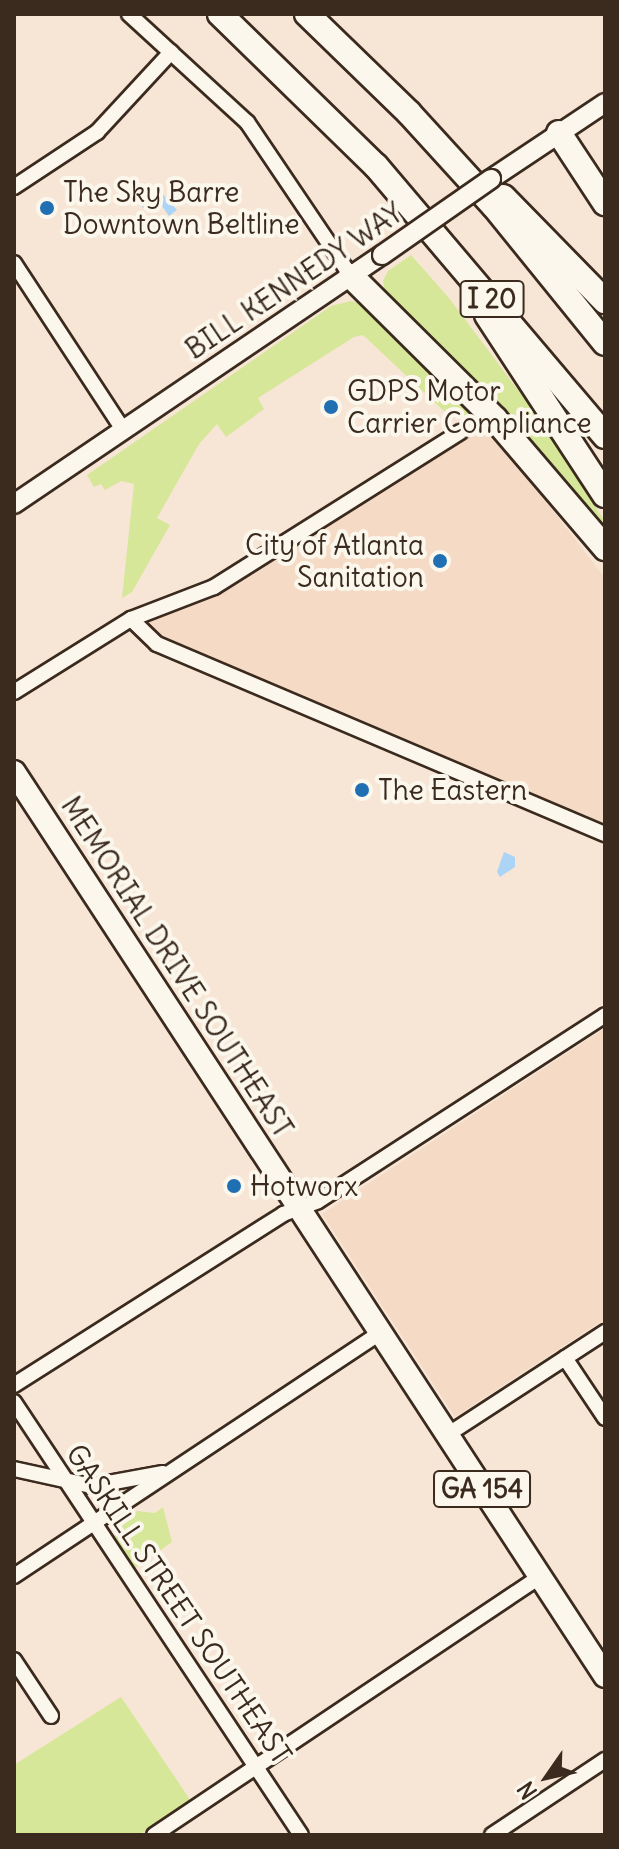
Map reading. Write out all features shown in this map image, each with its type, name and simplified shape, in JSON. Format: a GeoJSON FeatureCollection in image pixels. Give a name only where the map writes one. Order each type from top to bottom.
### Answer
{"type":"FeatureCollection","features":[{"type":"Feature","properties":{"kind":"highway","name":"I 20"},"geometry":{"type":"LineString","coordinates":[[220,14],[376,166],[605,436]]}},
{"type":"Feature","properties":{"kind":"highway","name":"I 20"},"geometry":{"type":"LineString","coordinates":[[307,14],[409,113],[494,206],[605,343]]}},
{"type":"Feature","properties":{"kind":"highway"},"geometry":{"type":"LineString","coordinates":[[409,113],[539,231],[605,301]]}},
{"type":"Feature","properties":{"kind":"highway"},"geometry":{"type":"LineString","coordinates":[[559,133],[605,203]]}},
{"type":"Feature","properties":{"kind":"highway"},"geometry":{"type":"LineString","coordinates":[[376,166],[516,356],[605,495]]}},
{"type":"Feature","properties":{"kind":"highway"},"geometry":{"type":"LineString","coordinates":[[351,276],[495,419],[605,548]]}},
{"type":"Feature","properties":{"kind":"main road","name":"MEMORIAL DRIVE SOUTHEAST"},"geometry":{"type":"LineString","coordinates":[[14,772],[540,1577],[601,1664]]}},
{"type":"Feature","properties":{"kind":"street"},"geometry":{"type":"LineString","coordinates":[[129,14],[247,122],[351,276]]}},
{"type":"Feature","properties":{"kind":"street"},"geometry":{"type":"LineString","coordinates":[[14,187],[97,132],[171,52]]}},
{"type":"Feature","properties":{"kind":"street","name":"BILL KENNEDY WAY"},"geometry":{"type":"LineString","coordinates":[[14,504],[605,103]]}},
{"type":"Feature","properties":{"kind":"street"},"geometry":{"type":"LineString","coordinates":[[14,263],[124,431]]}},
{"type":"Feature","properties":{"kind":"street"},"geometry":{"type":"LineString","coordinates":[[14,692],[131,619],[214,587],[460,432]]}},
{"type":"Feature","properties":{"kind":"street"},"geometry":{"type":"LineString","coordinates":[[131,619],[157,644],[605,834]]}},
{"type":"Feature","properties":{"kind":"street"},"geometry":{"type":"LineString","coordinates":[[14,1385],[299,1208],[318,1201],[605,1015]]}},
{"type":"Feature","properties":{"kind":"street"},"geometry":{"type":"LineString","coordinates":[[447,1435],[605,1332]]}},
{"type":"Feature","properties":{"kind":"street"},"geometry":{"type":"LineString","coordinates":[[14,1576],[380,1333]]}},
{"type":"Feature","properties":{"kind":"street"},"geometry":{"type":"LineString","coordinates":[[565,1358],[605,1418]]}},
{"type":"Feature","properties":{"kind":"street","name":"GASKILL STREET SOUTHEAST"},"geometry":{"type":"LineString","coordinates":[[14,1402],[301,1835]]}},
{"type":"Feature","properties":{"kind":"street"},"geometry":{"type":"LineString","coordinates":[[14,1469],[67,1484],[120,1484],[175,1470]]}},
{"type":"Feature","properties":{"kind":"street"},"geometry":{"type":"LineString","coordinates":[[154,1835],[540,1577]]}},
{"type":"Feature","properties":{"kind":"street"},"geometry":{"type":"LineString","coordinates":[[14,1660],[51,1716]]}},
{"type":"Feature","properties":{"kind":"street"},"geometry":{"type":"LineString","coordinates":[[492,1835],[605,1760]]}},
{"type":"Feature","properties":{"kind":"shaded area"},"geometry":{"type":"Polygon","coordinates":[[[487,425],[605,578],[605,823],[157,644],[131,619],[186,601],[460,432],[479,433],[487,425]]]}},
{"type":"Feature","properties":{"kind":"shaded area"},"geometry":{"type":"Polygon","coordinates":[[[605,1028],[605,1319],[455,1417],[322,1214],[605,1028]]]}},
{"type":"Feature","properties":{"kind":"green space"},"geometry":{"type":"Polygon","coordinates":[[[411,255],[449,298],[545,426],[605,522],[605,533],[534,446],[388,305],[383,281],[388,271],[411,255]]]}},
{"type":"Feature","properties":{"kind":"green space"},"geometry":{"type":"Polygon","coordinates":[[[351,301],[367,305],[487,425],[479,433],[454,411],[448,415],[363,335],[354,337],[258,398],[264,409],[226,437],[217,424],[199,444],[157,518],[170,525],[132,592],[122,598],[134,484],[121,481],[105,490],[101,484],[94,487],[87,475],[331,306],[351,301]]]}},
{"type":"Feature","properties":{"kind":"green space"},"geometry":{"type":"Polygon","coordinates":[[[163,1507],[172,1542],[135,1568],[115,1537],[117,1524],[137,1511],[155,1513],[163,1507]]]}},
{"type":"Feature","properties":{"kind":"green space"},"geometry":{"type":"Polygon","coordinates":[[[121,1697],[191,1801],[139,1835],[14,1835],[14,1765],[121,1697]]]}},
{"type":"Feature","properties":{"kind":"water"},"geometry":{"type":"Polygon","coordinates":[[[156,187],[177,210],[169,216],[162,206],[143,208],[138,200],[156,187]]]}},
{"type":"Feature","properties":{"kind":"water"},"geometry":{"type":"Polygon","coordinates":[[[504,852],[515,857],[515,867],[500,877],[497,872],[504,852]]]}},
{"type":"Feature","properties":{"kind":"place","name":"The Sky Barre Downtown Beltline"},"geometry":{"type":"Point","coordinates":[47,208]}},
{"type":"Feature","properties":{"kind":"place","name":"GDPS Motor Carrier Compliance"},"geometry":{"type":"Point","coordinates":[331,407]}},
{"type":"Feature","properties":{"kind":"place","name":"City of Atlanta Sanitation"},"geometry":{"type":"Point","coordinates":[440,561]}},
{"type":"Feature","properties":{"kind":"place","name":"The Eastern"},"geometry":{"type":"Point","coordinates":[362,790]}},
{"type":"Feature","properties":{"kind":"place","name":"Hotworx"},"geometry":{"type":"Point","coordinates":[234,1186]}}]}
